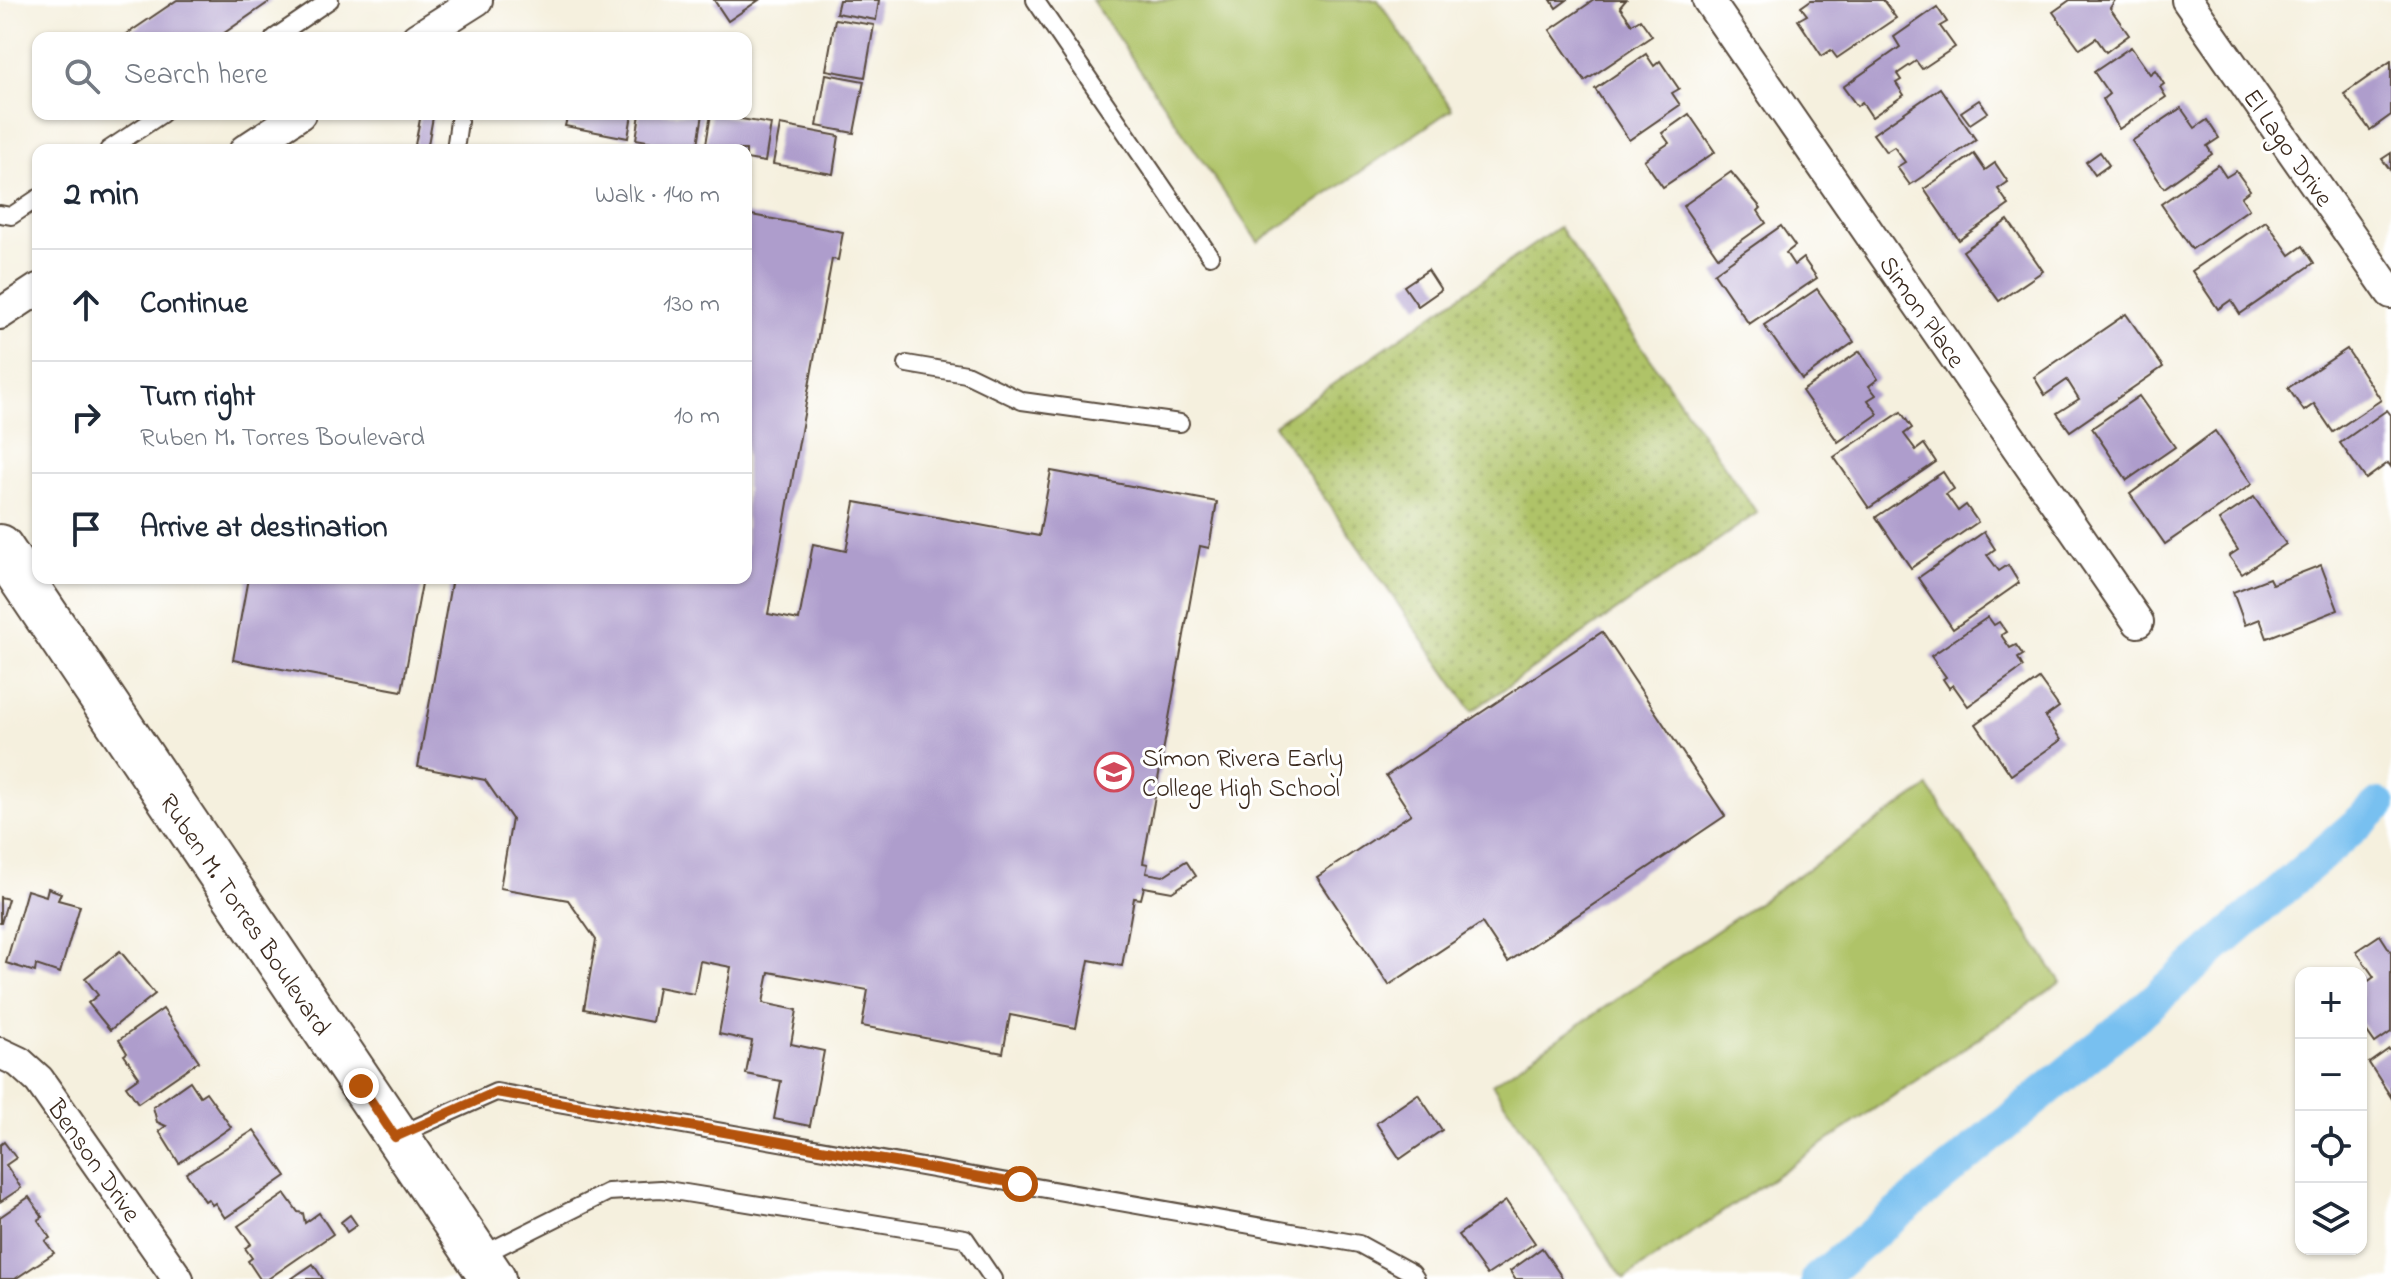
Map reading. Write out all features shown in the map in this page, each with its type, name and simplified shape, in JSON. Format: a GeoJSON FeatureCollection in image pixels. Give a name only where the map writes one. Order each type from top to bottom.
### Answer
{"type":"FeatureCollection","features":[{"type":"Feature","properties":{"kind":"main road","name":"Ruben M. Torres Boulevard"},"geometry":{"type":"LineString","coordinates":[[0,547],[485,1268]]}},
{"type":"Feature","properties":{"kind":"street"},"geometry":{"type":"LineString","coordinates":[[427,32],[477,0]]}},
{"type":"Feature","properties":{"kind":"street","name":"Simon Place"},"geometry":{"type":"LineString","coordinates":[[1708,0],[2138,622]]}},
{"type":"Feature","properties":{"kind":"street","name":"El Lago Drive"},"geometry":{"type":"LineString","coordinates":[[2187,0],[2391,293]]}},
{"type":"Feature","properties":{"kind":"street"},"geometry":{"type":"LineString","coordinates":[[264,144],[293,120]]}},
{"type":"Feature","properties":{"kind":"street"},"geometry":{"type":"LineString","coordinates":[[0,314],[32,293]]}},
{"type":"Feature","properties":{"kind":"street","name":"Benson Drive"},"geometry":{"type":"LineString","coordinates":[[0,1053],[19,1062],[39,1080],[178,1279]]}},
{"type":"Feature","properties":{"kind":"lane"},"geometry":{"type":"LineString","coordinates":[[283,32],[330,0]]}},
{"type":"Feature","properties":{"kind":"lane"},"geometry":{"type":"LineString","coordinates":[[1035,0],[1210,256]]}},
{"type":"Feature","properties":{"kind":"lane"},"geometry":{"type":"LineString","coordinates":[[117,144],[153,120]]}},
{"type":"Feature","properties":{"kind":"lane"},"geometry":{"type":"LineString","coordinates":[[456,144],[459,120]]}},
{"type":"Feature","properties":{"kind":"lane"},"geometry":{"type":"LineString","coordinates":[[0,214],[11,216],[32,202]]}},
{"type":"Feature","properties":{"kind":"lane"},"geometry":{"type":"LineString","coordinates":[[907,364],[966,374],[1022,401],[1180,423]]}},
{"type":"Feature","properties":{"kind":"lane"},"geometry":{"type":"LineString","coordinates":[[395,1137],[496,1092],[1359,1244],[1412,1273],[1416,1279]]}},
{"type":"Feature","properties":{"kind":"lane"},"geometry":{"type":"LineString","coordinates":[[485,1268],[608,1192],[661,1189],[965,1238],[993,1279]]}},
{"type":"Feature","properties":{"kind":"green space"},"geometry":{"type":"Polygon","coordinates":[[[1092,0],[1378,0],[1452,109],[1258,242],[1092,0]]]}},
{"type":"Feature","properties":{"kind":"green space"},"geometry":{"type":"Polygon","coordinates":[[[1559,227],[1757,513],[1472,711],[1274,425],[1559,227]]]}},
{"type":"Feature","properties":{"kind":"green space"},"geometry":{"type":"Polygon","coordinates":[[[1928,787],[2061,982],[1624,1279],[1492,1084],[1928,787]]]}},
{"type":"Feature","properties":{"kind":"building"},"geometry":{"type":"Polygon","coordinates":[[[177,0],[272,0],[226,32],[130,32],[177,0]]]}},
{"type":"Feature","properties":{"kind":"building"},"geometry":{"type":"Polygon","coordinates":[[[714,0],[759,0],[728,21],[714,0]]]}},
{"type":"Feature","properties":{"kind":"building"},"geometry":{"type":"Polygon","coordinates":[[[839,0],[879,0],[876,20],[836,13],[839,0]]]}},
{"type":"Feature","properties":{"kind":"building"},"geometry":{"type":"Polygon","coordinates":[[[1551,0],[1567,0],[1556,8],[1551,0]]]}},
{"type":"Feature","properties":{"kind":"building"},"geometry":{"type":"Polygon","coordinates":[[[1594,0],[1626,0],[1620,7],[1632,24],[1640,19],[1652,36],[1585,81],[1550,30],[1594,0]]]}},
{"type":"Feature","properties":{"kind":"building"},"geometry":{"type":"Polygon","coordinates":[[[1811,0],[1883,0],[1896,18],[1837,58],[1831,50],[1822,56],[1798,20],[1807,15],[1801,7],[1811,0]]]}},
{"type":"Feature","properties":{"kind":"building"},"geometry":{"type":"Polygon","coordinates":[[[2070,0],[2115,0],[2110,8],[2129,35],[2106,52],[2096,38],[2080,49],[2053,12],[2070,0]]]}},
{"type":"Feature","properties":{"kind":"building"},"geometry":{"type":"Polygon","coordinates":[[[1937,7],[1947,22],[1940,26],[1955,47],[1922,69],[1916,61],[1897,74],[1901,80],[1896,83],[1904,95],[1872,117],[1862,102],[1857,106],[1843,87],[1900,47],[1894,37],[1937,7]]]}},
{"type":"Feature","properties":{"kind":"building"},"geometry":{"type":"Polygon","coordinates":[[[835,19],[874,25],[865,77],[826,70],[835,19]]]}},
{"type":"Feature","properties":{"kind":"building"},"geometry":{"type":"Polygon","coordinates":[[[2131,47],[2150,74],[2155,70],[2164,84],[2160,87],[2166,97],[2119,129],[2103,99],[2109,94],[2094,72],[2131,47]]]}},
{"type":"Feature","properties":{"kind":"building"},"geometry":{"type":"Polygon","coordinates":[[[1646,54],[1654,66],[1660,61],[1679,89],[1672,93],[1680,105],[1629,140],[1595,89],[1646,54]]]}},
{"type":"Feature","properties":{"kind":"building"},"geometry":{"type":"Polygon","coordinates":[[[2391,61],[2391,115],[2370,130],[2344,94],[2391,61]]]}},
{"type":"Feature","properties":{"kind":"building"},"geometry":{"type":"Polygon","coordinates":[[[826,74],[864,81],[854,133],[817,126],[826,74]]]}},
{"type":"Feature","properties":{"kind":"building"},"geometry":{"type":"Polygon","coordinates":[[[1940,88],[1976,140],[1910,185],[1897,167],[1905,162],[1894,147],[1886,152],[1873,134],[1940,88]]]}},
{"type":"Feature","properties":{"kind":"building"},"geometry":{"type":"Polygon","coordinates":[[[1979,100],[1988,112],[1970,124],[1961,112],[1979,100]]]}},
{"type":"Feature","properties":{"kind":"building"},"geometry":{"type":"Polygon","coordinates":[[[2181,108],[2195,128],[2207,120],[2219,138],[2207,146],[2212,154],[2164,188],[2132,141],[2181,108]]]}},
{"type":"Feature","properties":{"kind":"building"},"geometry":{"type":"Polygon","coordinates":[[[1689,114],[1715,152],[1663,187],[1644,160],[1669,143],[1662,133],[1689,114]]]}},
{"type":"Feature","properties":{"kind":"building"},"geometry":{"type":"Polygon","coordinates":[[[420,120],[432,120],[428,144],[415,144],[420,120]]]}},
{"type":"Feature","properties":{"kind":"building"},"geometry":{"type":"Polygon","coordinates":[[[566,120],[631,120],[628,138],[565,126],[566,120]]]}},
{"type":"Feature","properties":{"kind":"building"},"geometry":{"type":"Polygon","coordinates":[[[639,120],[702,120],[698,144],[664,144],[636,139],[639,120]]]}},
{"type":"Feature","properties":{"kind":"building"},"geometry":{"type":"Polygon","coordinates":[[[710,120],[747,120],[771,124],[765,162],[752,160],[752,144],[706,144],[710,120]]]}},
{"type":"Feature","properties":{"kind":"building"},"geometry":{"type":"Polygon","coordinates":[[[780,125],[839,136],[833,174],[773,164],[780,125]]]}},
{"type":"Feature","properties":{"kind":"building"},"geometry":{"type":"Polygon","coordinates":[[[2100,152],[2109,165],[2095,175],[2086,162],[2100,152]]]}},
{"type":"Feature","properties":{"kind":"building"},"geometry":{"type":"Polygon","coordinates":[[[2391,153],[2391,171],[2382,159],[2391,153]]]}},
{"type":"Feature","properties":{"kind":"building"},"geometry":{"type":"Polygon","coordinates":[[[1974,154],[1985,170],[1995,163],[2008,182],[1998,189],[2009,205],[1959,240],[1924,189],[1974,154]]]}},
{"type":"Feature","properties":{"kind":"building"},"geometry":{"type":"Polygon","coordinates":[[[2218,165],[2226,177],[2236,171],[2250,190],[2241,197],[2249,209],[2192,249],[2161,204],[2218,165]]]}},
{"type":"Feature","properties":{"kind":"building"},"geometry":{"type":"Polygon","coordinates":[[[1731,172],[1761,208],[1758,211],[1766,223],[1718,257],[1683,206],[1731,172]]]}},
{"type":"Feature","properties":{"kind":"building"},"geometry":{"type":"Polygon","coordinates":[[[752,215],[843,232],[838,260],[832,259],[768,614],[799,620],[813,544],[846,551],[855,502],[1039,536],[1051,471],[1217,502],[1209,548],[1200,546],[1143,863],[1148,864],[1146,873],[1163,876],[1186,861],[1196,876],[1172,892],[1144,887],[1141,899],[1134,898],[1122,966],[1089,960],[1076,1028],[1010,1015],[1003,1053],[862,1026],[868,990],[769,972],[763,1003],[797,1010],[791,1044],[824,1051],[810,1126],[774,1119],[781,1081],[746,1074],[752,1041],[719,1034],[731,967],[700,961],[694,994],[658,987],[652,1022],[584,1009],[596,940],[568,900],[500,888],[512,819],[485,780],[418,767],[451,584],[752,584],[752,215]]]}},
{"type":"Feature","properties":{"kind":"building"},"geometry":{"type":"Polygon","coordinates":[[[2008,220],[2043,271],[1999,301],[1963,251],[2008,220]]]}},
{"type":"Feature","properties":{"kind":"building"},"geometry":{"type":"Polygon","coordinates":[[[2266,221],[2290,255],[2303,246],[2314,263],[2240,314],[2231,300],[2218,309],[2192,271],[2266,221]]]}},
{"type":"Feature","properties":{"kind":"building"},"geometry":{"type":"Polygon","coordinates":[[[1781,226],[1795,246],[1786,253],[1794,265],[1803,258],[1817,278],[1749,324],[1714,273],[1781,226]]]}},
{"type":"Feature","properties":{"kind":"building"},"geometry":{"type":"Polygon","coordinates":[[[1428,270],[1441,290],[1418,306],[1404,286],[1428,270]]]}},
{"type":"Feature","properties":{"kind":"building"},"geometry":{"type":"Polygon","coordinates":[[[1817,289],[1854,342],[1802,379],[1764,325],[1817,289]]]}},
{"type":"Feature","properties":{"kind":"building"},"geometry":{"type":"Polygon","coordinates":[[[2126,314],[2163,367],[2070,431],[2057,413],[2079,399],[2067,380],[2045,395],[2034,377],[2126,314]]]}},
{"type":"Feature","properties":{"kind":"building"},"geometry":{"type":"Polygon","coordinates":[[[2347,349],[2381,400],[2333,432],[2314,404],[2304,411],[2288,388],[2347,349]]]}},
{"type":"Feature","properties":{"kind":"building"},"geometry":{"type":"Polygon","coordinates":[[[1860,351],[1878,379],[1869,386],[1876,395],[1868,400],[1878,414],[1838,442],[1802,391],[1860,351]]]}},
{"type":"Feature","properties":{"kind":"building"},"geometry":{"type":"Polygon","coordinates":[[[2139,396],[2175,447],[2127,480],[2092,428],[2139,396]]]}},
{"type":"Feature","properties":{"kind":"building"},"geometry":{"type":"Polygon","coordinates":[[[2387,410],[2391,415],[2391,467],[2388,463],[2366,479],[2340,443],[2387,410]]]}},
{"type":"Feature","properties":{"kind":"building"},"geometry":{"type":"Polygon","coordinates":[[[1901,412],[1912,428],[1904,434],[1916,450],[1924,444],[1936,462],[1869,508],[1834,457],[1901,412]]]}},
{"type":"Feature","properties":{"kind":"building"},"geometry":{"type":"Polygon","coordinates":[[[2215,431],[2252,484],[2165,544],[2130,494],[2215,431]]]}},
{"type":"Feature","properties":{"kind":"building"},"geometry":{"type":"Polygon","coordinates":[[[1943,472],[1954,489],[1946,494],[1958,511],[1966,505],[1978,522],[1911,568],[1876,517],[1943,472]]]}},
{"type":"Feature","properties":{"kind":"building"},"geometry":{"type":"Polygon","coordinates":[[[2254,497],[2286,544],[2242,574],[2229,556],[2238,550],[2219,520],[2254,497]]]}},
{"type":"Feature","properties":{"kind":"building"},"geometry":{"type":"Polygon","coordinates":[[[1984,532],[1995,549],[1987,555],[1999,571],[2008,565],[2019,583],[1953,629],[1918,578],[1984,532]]]}},
{"type":"Feature","properties":{"kind":"building"},"geometry":{"type":"Polygon","coordinates":[[[2321,565],[2338,610],[2267,638],[2260,619],[2245,625],[2233,592],[2269,578],[2272,584],[2321,565]]]}},
{"type":"Feature","properties":{"kind":"building"},"geometry":{"type":"Polygon","coordinates":[[[247,584],[422,584],[402,691],[233,660],[247,584]]]}},
{"type":"Feature","properties":{"kind":"building"},"geometry":{"type":"Polygon","coordinates":[[[1988,617],[1994,625],[1999,622],[2006,632],[2001,635],[2010,648],[2016,645],[2023,655],[2018,658],[2023,667],[1968,706],[1953,685],[1949,688],[1943,679],[1946,677],[1931,656],[1988,617]]]}},
{"type":"Feature","properties":{"kind":"building"},"geometry":{"type":"Polygon","coordinates":[[[1602,632],[1725,816],[1508,962],[1482,923],[1389,985],[1317,877],[1411,814],[1386,776],[1602,632]]]}},
{"type":"Feature","properties":{"kind":"building"},"geometry":{"type":"Polygon","coordinates":[[[2039,679],[2059,707],[2045,717],[2061,740],[2011,775],[1976,724],[2039,679]]]}},
{"type":"Feature","properties":{"kind":"building"},"geometry":{"type":"Polygon","coordinates":[[[48,888],[61,893],[58,900],[80,906],[60,973],[36,965],[35,972],[6,963],[27,890],[46,896],[48,888]]]}},
{"type":"Feature","properties":{"kind":"building"},"geometry":{"type":"Polygon","coordinates":[[[0,897],[8,899],[1,923],[0,923],[0,897]]]}},
{"type":"Feature","properties":{"kind":"building"},"geometry":{"type":"Polygon","coordinates":[[[2380,935],[2391,952],[2391,1032],[2375,1043],[2367,1032],[2367,982],[2374,977],[2356,951],[2380,935]]]}},
{"type":"Feature","properties":{"kind":"building"},"geometry":{"type":"Polygon","coordinates":[[[120,951],[155,994],[110,1030],[88,1003],[98,995],[85,978],[120,951]]]}},
{"type":"Feature","properties":{"kind":"building"},"geometry":{"type":"Polygon","coordinates":[[[163,1009],[199,1061],[138,1103],[126,1086],[139,1077],[124,1055],[127,1053],[119,1040],[163,1009]]]}},
{"type":"Feature","properties":{"kind":"building"},"geometry":{"type":"Polygon","coordinates":[[[2389,1049],[2391,1052],[2391,1097],[2369,1063],[2389,1049]]]}},
{"type":"Feature","properties":{"kind":"building"},"geometry":{"type":"Polygon","coordinates":[[[190,1081],[200,1096],[206,1092],[231,1127],[179,1163],[159,1131],[166,1126],[157,1122],[153,1107],[190,1081]]]}},
{"type":"Feature","properties":{"kind":"building"},"geometry":{"type":"Polygon","coordinates":[[[1418,1094],[1442,1130],[1400,1159],[1376,1123],[1418,1094]]]}},
{"type":"Feature","properties":{"kind":"building"},"geometry":{"type":"Polygon","coordinates":[[[254,1130],[286,1176],[225,1218],[215,1203],[212,1205],[208,1199],[205,1201],[186,1173],[254,1130]]]}},
{"type":"Feature","properties":{"kind":"building"},"geometry":{"type":"Polygon","coordinates":[[[4,1142],[16,1158],[6,1165],[21,1188],[0,1202],[0,1145],[4,1142]]]}},
{"type":"Feature","properties":{"kind":"building"},"geometry":{"type":"Polygon","coordinates":[[[285,1194],[298,1212],[303,1213],[305,1223],[319,1213],[333,1234],[268,1279],[260,1279],[248,1261],[252,1258],[245,1248],[251,1244],[238,1226],[285,1194]]]}},
{"type":"Feature","properties":{"kind":"building"},"geometry":{"type":"Polygon","coordinates":[[[29,1197],[43,1217],[38,1220],[50,1238],[45,1241],[54,1253],[15,1279],[0,1279],[0,1217],[29,1197]]]}},
{"type":"Feature","properties":{"kind":"building"},"geometry":{"type":"Polygon","coordinates":[[[1506,1201],[1535,1243],[1487,1275],[1458,1235],[1506,1201]]]}},
{"type":"Feature","properties":{"kind":"building"},"geometry":{"type":"Polygon","coordinates":[[[350,1215],[357,1225],[347,1232],[341,1222],[350,1215]]]}},
{"type":"Feature","properties":{"kind":"building"},"geometry":{"type":"Polygon","coordinates":[[[1542,1248],[1563,1279],[1515,1279],[1510,1271],[1542,1248]]]}},
{"type":"Feature","properties":{"kind":"building"},"geometry":{"type":"Polygon","coordinates":[[[313,1264],[323,1279],[291,1279],[313,1264]]]}},
{"type":"Feature","properties":{"kind":"waterway"},"geometry":{"type":"LineString","coordinates":[[1818,1279],[2136,1016],[2379,805]]}},
{"type":"Feature","properties":{"kind":"place","name":"Símon Rivera Early College High School"},"geometry":{"type":"Point","coordinates":[1114,772]}},
{"type":"Feature","properties":{"kind":"route"},"geometry":{"type":"LineString","coordinates":[[361,1086],[395,1137],[496,1092],[1020,1184]]}}]}
